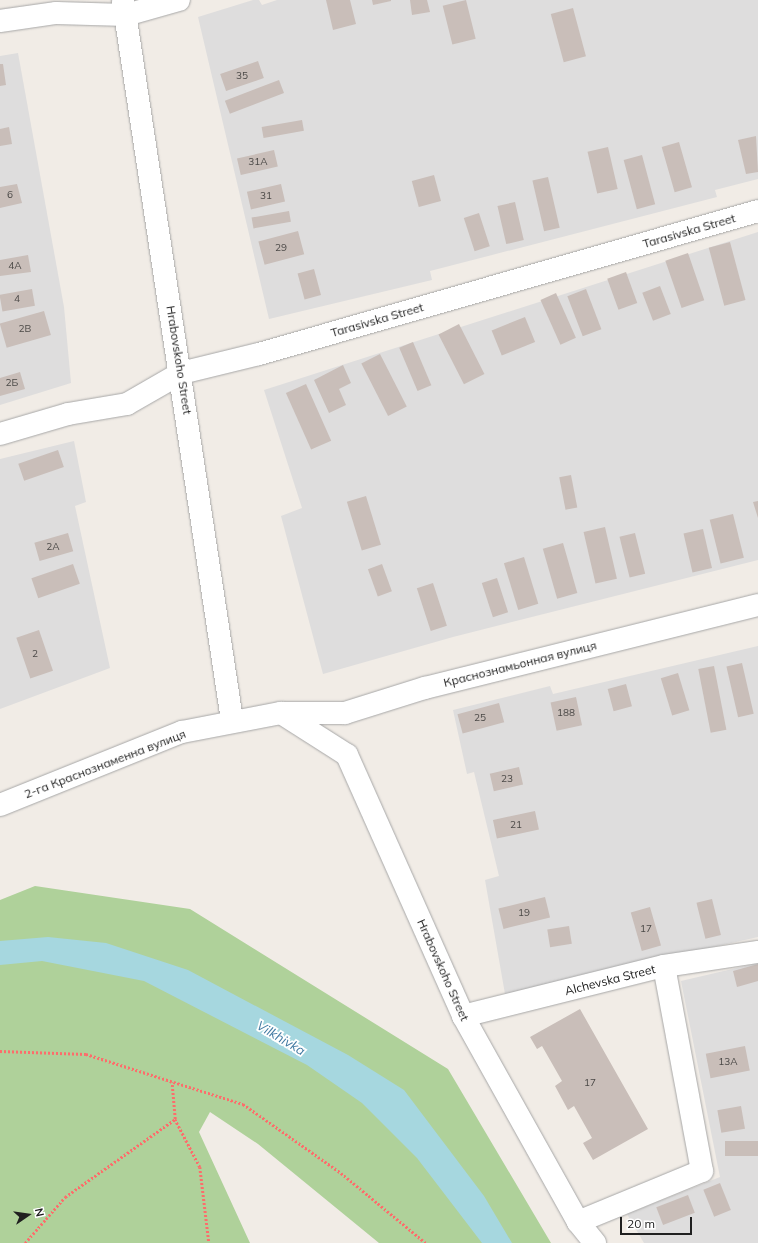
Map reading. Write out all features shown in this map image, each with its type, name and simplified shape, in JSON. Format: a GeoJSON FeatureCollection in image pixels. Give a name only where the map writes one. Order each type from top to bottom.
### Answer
{"type":"FeatureCollection","features":[{"type":"Feature","properties":{"kind":"street"},"geometry":{"type":"LineString","coordinates":[[0,21],[56,13],[125,7],[179,0]]}},
{"type":"Feature","properties":{"kind":"street","name":"Hrabovskoho Street"},"geometry":{"type":"LineString","coordinates":[[125,7],[232,720]]}},
{"type":"Feature","properties":{"kind":"street","name":"Tarasivska Street"},"geometry":{"type":"LineString","coordinates":[[0,434],[68,414],[127,404],[181,373],[259,354],[758,212]]}},
{"type":"Feature","properties":{"kind":"street","name":"Краснознамьонная вулиця"},"geometry":{"type":"LineString","coordinates":[[281,713],[346,713],[425,688],[758,605]]}},
{"type":"Feature","properties":{"kind":"street","name":"Hrabovskoho Street"},"geometry":{"type":"LineString","coordinates":[[281,713],[347,755],[463,1016],[578,1222],[595,1243]]}},
{"type":"Feature","properties":{"kind":"street","name":"2-га Краснознаменна вулиця"},"geometry":{"type":"LineString","coordinates":[[0,805],[182,732],[232,720],[281,713]]}},
{"type":"Feature","properties":{"kind":"street","name":"Alchevska Street"},"geometry":{"type":"LineString","coordinates":[[463,1016],[664,966],[758,952]]}},
{"type":"Feature","properties":{"kind":"street"},"geometry":{"type":"LineString","coordinates":[[578,1222],[702,1171],[664,966]]}},
{"type":"Feature","properties":{"kind":"path"},"geometry":{"type":"LineString","coordinates":[[0,1051],[86,1054],[243,1104],[341,1173],[426,1243]]}},
{"type":"Feature","properties":{"kind":"path"},"geometry":{"type":"LineString","coordinates":[[172,1081],[175,1119],[200,1167],[209,1243]]}},
{"type":"Feature","properties":{"kind":"path"},"geometry":{"type":"LineString","coordinates":[[25,1243],[65,1197],[175,1119]]}},
{"type":"Feature","properties":{"kind":"shaded area"},"geometry":{"type":"Polygon","coordinates":[[[253,0],[259,0],[262,5],[277,0],[758,0],[758,179],[715,190],[717,197],[430,271],[432,280],[269,319],[198,17],[253,0]]]}},
{"type":"Feature","properties":{"kind":"shaded area"},"geometry":{"type":"Polygon","coordinates":[[[18,53],[64,307],[71,383],[0,405],[0,56],[18,53]]]}},
{"type":"Feature","properties":{"kind":"shaded area"},"geometry":{"type":"Polygon","coordinates":[[[758,232],[758,560],[453,637],[323,674],[281,516],[302,508],[264,390],[758,232]]]}},
{"type":"Feature","properties":{"kind":"shaded area"},"geometry":{"type":"Polygon","coordinates":[[[74,441],[86,502],[75,506],[110,668],[0,709],[0,459],[74,441]]]}},
{"type":"Feature","properties":{"kind":"shaded area"},"geometry":{"type":"Polygon","coordinates":[[[758,646],[758,937],[505,994],[485,880],[499,876],[474,772],[467,774],[453,710],[550,686],[553,694],[758,646]]]}},
{"type":"Feature","properties":{"kind":"shaded area"},"geometry":{"type":"Polygon","coordinates":[[[758,963],[758,1243],[644,1243],[627,1214],[720,1177],[681,981],[758,963]]]}},
{"type":"Feature","properties":{"kind":"green space"},"geometry":{"type":"Polygon","coordinates":[[[35,886],[190,909],[448,1069],[551,1243],[379,1243],[258,1144],[210,1112],[199,1132],[250,1243],[0,1243],[0,900],[35,886]]]}},
{"type":"Feature","properties":{"kind":"water","name":"Vilkhivka"},"geometry":{"type":"Polygon","coordinates":[[[48,937],[106,943],[188,970],[348,1055],[404,1090],[484,1196],[512,1243],[482,1243],[417,1158],[362,1103],[307,1065],[144,981],[42,961],[0,965],[0,941],[48,937]]]}},
{"type":"Feature","properties":{"kind":"building"},"geometry":{"type":"Polygon","coordinates":[[[326,0],[350,0],[356,24],[333,30],[326,0]]]}},
{"type":"Feature","properties":{"kind":"building"},"geometry":{"type":"Polygon","coordinates":[[[372,0],[391,0],[391,1],[373,5],[372,0]]]}},
{"type":"Feature","properties":{"kind":"building"},"geometry":{"type":"Polygon","coordinates":[[[410,0],[427,0],[430,12],[412,15],[410,0]]]}},
{"type":"Feature","properties":{"kind":"building"},"geometry":{"type":"Polygon","coordinates":[[[466,0],[476,39],[452,45],[443,6],[466,0]]]}},
{"type":"Feature","properties":{"kind":"building"},"geometry":{"type":"Polygon","coordinates":[[[573,8],[586,56],[564,62],[551,14],[573,8]]]}},
{"type":"Feature","properties":{"kind":"building"},"geometry":{"type":"Polygon","coordinates":[[[258,61],[264,78],[226,91],[220,74],[258,61]]]}},
{"type":"Feature","properties":{"kind":"building"},"geometry":{"type":"Polygon","coordinates":[[[0,64],[3,64],[6,85],[0,86],[0,64]]]}},
{"type":"Feature","properties":{"kind":"building"},"geometry":{"type":"Polygon","coordinates":[[[279,80],[284,93],[230,114],[225,101],[279,80]]]}},
{"type":"Feature","properties":{"kind":"building"},"geometry":{"type":"Polygon","coordinates":[[[302,120],[304,131],[264,138],[262,127],[302,120]]]}},
{"type":"Feature","properties":{"kind":"building"},"geometry":{"type":"Polygon","coordinates":[[[9,127],[12,144],[0,146],[0,129],[9,127]]]}},
{"type":"Feature","properties":{"kind":"building"},"geometry":{"type":"Polygon","coordinates":[[[756,136],[758,172],[746,174],[738,140],[756,136]]]}},
{"type":"Feature","properties":{"kind":"building"},"geometry":{"type":"Polygon","coordinates":[[[679,142],[692,187],[675,192],[662,147],[679,142]]]}},
{"type":"Feature","properties":{"kind":"building"},"geometry":{"type":"Polygon","coordinates":[[[608,147],[618,189],[597,194],[588,152],[608,147]]]}},
{"type":"Feature","properties":{"kind":"building"},"geometry":{"type":"Polygon","coordinates":[[[274,150],[278,167],[241,175],[237,159],[274,150]]]}},
{"type":"Feature","properties":{"kind":"building"},"geometry":{"type":"Polygon","coordinates":[[[642,155],[655,204],[637,209],[624,160],[642,155]]]}},
{"type":"Feature","properties":{"kind":"building"},"geometry":{"type":"Polygon","coordinates":[[[434,175],[441,201],[419,207],[412,181],[434,175]]]}},
{"type":"Feature","properties":{"kind":"building"},"geometry":{"type":"Polygon","coordinates":[[[548,177],[560,228],[544,231],[532,181],[548,177]]]}},
{"type":"Feature","properties":{"kind":"building"},"geometry":{"type":"Polygon","coordinates":[[[17,184],[22,203],[0,208],[0,187],[17,184]]]}},
{"type":"Feature","properties":{"kind":"building"},"geometry":{"type":"Polygon","coordinates":[[[281,184],[285,202],[251,209],[247,192],[281,184]]]}},
{"type":"Feature","properties":{"kind":"building"},"geometry":{"type":"Polygon","coordinates":[[[515,202],[524,240],[506,244],[497,206],[515,202]]]}},
{"type":"Feature","properties":{"kind":"building"},"geometry":{"type":"Polygon","coordinates":[[[289,211],[291,222],[253,228],[252,218],[289,211]]]}},
{"type":"Feature","properties":{"kind":"building"},"geometry":{"type":"Polygon","coordinates":[[[479,213],[490,246],[475,251],[464,218],[479,213]]]}},
{"type":"Feature","properties":{"kind":"building"},"geometry":{"type":"Polygon","coordinates":[[[298,231],[304,254],[265,265],[258,242],[298,231]]]}},
{"type":"Feature","properties":{"kind":"building"},"geometry":{"type":"Polygon","coordinates":[[[730,242],[746,300],[724,306],[709,248],[730,242]]]}},
{"type":"Feature","properties":{"kind":"building"},"geometry":{"type":"Polygon","coordinates":[[[688,253],[704,300],[682,308],[665,261],[688,253]]]}},
{"type":"Feature","properties":{"kind":"building"},"geometry":{"type":"Polygon","coordinates":[[[28,255],[31,272],[0,276],[0,260],[28,255]]]}},
{"type":"Feature","properties":{"kind":"building"},"geometry":{"type":"Polygon","coordinates":[[[314,269],[321,295],[305,299],[298,273],[314,269]]]}},
{"type":"Feature","properties":{"kind":"building"},"geometry":{"type":"Polygon","coordinates":[[[626,272],[637,303],[618,310],[607,279],[626,272]]]}},
{"type":"Feature","properties":{"kind":"building"},"geometry":{"type":"Polygon","coordinates":[[[660,286],[671,314],[653,321],[642,293],[660,286]]]}},
{"type":"Feature","properties":{"kind":"building"},"geometry":{"type":"Polygon","coordinates":[[[32,289],[35,306],[2,311],[0,295],[32,289]]]}},
{"type":"Feature","properties":{"kind":"building"},"geometry":{"type":"Polygon","coordinates":[[[586,289],[601,329],[583,336],[567,296],[586,289]]]}},
{"type":"Feature","properties":{"kind":"building"},"geometry":{"type":"Polygon","coordinates":[[[556,293],[576,338],[560,345],[540,300],[556,293]]]}},
{"type":"Feature","properties":{"kind":"building"},"geometry":{"type":"Polygon","coordinates":[[[44,311],[51,335],[7,348],[0,324],[44,311]]]}},
{"type":"Feature","properties":{"kind":"building"},"geometry":{"type":"Polygon","coordinates":[[[525,317],[535,342],[502,356],[492,330],[525,317]]]}},
{"type":"Feature","properties":{"kind":"building"},"geometry":{"type":"Polygon","coordinates":[[[459,324],[484,374],[464,384],[439,334],[459,324]]]}},
{"type":"Feature","properties":{"kind":"building"},"geometry":{"type":"Polygon","coordinates":[[[413,342],[431,385],[418,391],[399,348],[413,342]]]}},
{"type":"Feature","properties":{"kind":"building"},"geometry":{"type":"Polygon","coordinates":[[[380,354],[407,407],[388,416],[361,364],[380,354]]]}},
{"type":"Feature","properties":{"kind":"building"},"geometry":{"type":"Polygon","coordinates":[[[343,365],[351,383],[339,389],[346,405],[329,413],[314,380],[343,365]]]}},
{"type":"Feature","properties":{"kind":"building"},"geometry":{"type":"Polygon","coordinates":[[[20,372],[25,389],[0,396],[0,378],[20,372]]]}},
{"type":"Feature","properties":{"kind":"building"},"geometry":{"type":"Polygon","coordinates":[[[306,384],[331,441],[311,450],[286,393],[306,384]]]}},
{"type":"Feature","properties":{"kind":"building"},"geometry":{"type":"Polygon","coordinates":[[[58,450],[64,467],[24,481],[18,464],[58,450]]]}},
{"type":"Feature","properties":{"kind":"building"},"geometry":{"type":"Polygon","coordinates":[[[571,475],[577,507],[566,510],[559,477],[571,475]]]}},
{"type":"Feature","properties":{"kind":"building"},"geometry":{"type":"Polygon","coordinates":[[[366,496],[381,545],[362,551],[347,502],[366,496]]]}},
{"type":"Feature","properties":{"kind":"building"},"geometry":{"type":"Polygon","coordinates":[[[758,501],[758,518],[753,502],[758,501]]]}},
{"type":"Feature","properties":{"kind":"building"},"geometry":{"type":"Polygon","coordinates":[[[733,514],[744,558],[721,563],[710,520],[733,514]]]}},
{"type":"Feature","properties":{"kind":"building"},"geometry":{"type":"Polygon","coordinates":[[[605,527],[617,579],[595,584],[584,532],[605,527]]]}},
{"type":"Feature","properties":{"kind":"building"},"geometry":{"type":"Polygon","coordinates":[[[703,529],[712,568],[693,572],[684,533],[703,529]]]}},
{"type":"Feature","properties":{"kind":"building"},"geometry":{"type":"Polygon","coordinates":[[[68,533],[73,551],[40,561],[34,543],[68,533]]]}},
{"type":"Feature","properties":{"kind":"building"},"geometry":{"type":"Polygon","coordinates":[[[635,533],[645,574],[630,578],[619,537],[635,533]]]}},
{"type":"Feature","properties":{"kind":"building"},"geometry":{"type":"Polygon","coordinates":[[[563,543],[577,593],[557,599],[543,549],[563,543]]]}},
{"type":"Feature","properties":{"kind":"building"},"geometry":{"type":"Polygon","coordinates":[[[524,557],[538,604],[518,610],[504,563],[524,557]]]}},
{"type":"Feature","properties":{"kind":"building"},"geometry":{"type":"Polygon","coordinates":[[[73,564],[80,584],[38,598],[31,578],[73,564]]]}},
{"type":"Feature","properties":{"kind":"building"},"geometry":{"type":"Polygon","coordinates":[[[382,564],[392,591],[378,596],[368,569],[382,564]]]}},
{"type":"Feature","properties":{"kind":"building"},"geometry":{"type":"Polygon","coordinates":[[[497,578],[508,612],[493,617],[482,583],[497,578]]]}},
{"type":"Feature","properties":{"kind":"building"},"geometry":{"type":"Polygon","coordinates":[[[433,583],[447,626],[431,631],[417,588],[433,583]]]}},
{"type":"Feature","properties":{"kind":"building"},"geometry":{"type":"Polygon","coordinates":[[[39,630],[53,671],[30,678],[16,638],[39,630]]]}},
{"type":"Feature","properties":{"kind":"building"},"geometry":{"type":"Polygon","coordinates":[[[742,663],[754,714],[738,717],[726,667],[742,663]]]}},
{"type":"Feature","properties":{"kind":"building"},"geometry":{"type":"Polygon","coordinates":[[[714,666],[726,730],[711,733],[698,669],[714,666]]]}},
{"type":"Feature","properties":{"kind":"building"},"geometry":{"type":"Polygon","coordinates":[[[678,673],[689,710],[672,716],[661,678],[678,673]]]}},
{"type":"Feature","properties":{"kind":"building"},"geometry":{"type":"Polygon","coordinates":[[[626,684],[632,706],[614,711],[608,689],[626,684]]]}},
{"type":"Feature","properties":{"kind":"building"},"geometry":{"type":"Polygon","coordinates":[[[576,697],[582,725],[557,731],[551,702],[576,697]]]}},
{"type":"Feature","properties":{"kind":"building"},"geometry":{"type":"Polygon","coordinates":[[[499,703],[504,722],[463,733],[457,714],[499,703]]]}},
{"type":"Feature","properties":{"kind":"building"},"geometry":{"type":"Polygon","coordinates":[[[519,767],[523,785],[494,791],[490,774],[519,767]]]}},
{"type":"Feature","properties":{"kind":"building"},"geometry":{"type":"Polygon","coordinates":[[[535,811],[539,830],[497,839],[493,820],[535,811]]]}},
{"type":"Feature","properties":{"kind":"building"},"geometry":{"type":"Polygon","coordinates":[[[545,897],[550,917],[504,929],[498,909],[545,897]]]}},
{"type":"Feature","properties":{"kind":"building"},"geometry":{"type":"Polygon","coordinates":[[[712,899],[721,935],[705,939],[696,903],[712,899]]]}},
{"type":"Feature","properties":{"kind":"building"},"geometry":{"type":"Polygon","coordinates":[[[650,907],[661,945],[642,951],[631,913],[650,907]]]}},
{"type":"Feature","properties":{"kind":"building"},"geometry":{"type":"Polygon","coordinates":[[[569,926],[572,944],[550,947],[547,929],[569,926]]]}},
{"type":"Feature","properties":{"kind":"building"},"geometry":{"type":"Polygon","coordinates":[[[758,964],[758,981],[737,987],[733,971],[758,964]]]}},
{"type":"Feature","properties":{"kind":"building"},"geometry":{"type":"Polygon","coordinates":[[[580,1009],[648,1129],[593,1160],[583,1143],[592,1138],[574,1106],[568,1110],[555,1086],[562,1081],[542,1046],[537,1049],[530,1037],[580,1009]]]}},
{"type":"Feature","properties":{"kind":"building"},"geometry":{"type":"Polygon","coordinates":[[[745,1046],[750,1071],[711,1078],[706,1054],[745,1046]]]}},
{"type":"Feature","properties":{"kind":"building"},"geometry":{"type":"Polygon","coordinates":[[[741,1106],[745,1129],[721,1133],[717,1110],[741,1106]]]}},
{"type":"Feature","properties":{"kind":"building"},"geometry":{"type":"Polygon","coordinates":[[[725,1141],[758,1141],[758,1156],[725,1156],[725,1141]]]}},
{"type":"Feature","properties":{"kind":"building"},"geometry":{"type":"Polygon","coordinates":[[[720,1183],[731,1210],[714,1217],[703,1190],[720,1183]]]}},
{"type":"Feature","properties":{"kind":"building"},"geometry":{"type":"Polygon","coordinates":[[[688,1195],[695,1213],[663,1225],[656,1207],[688,1195]]]}}]}
